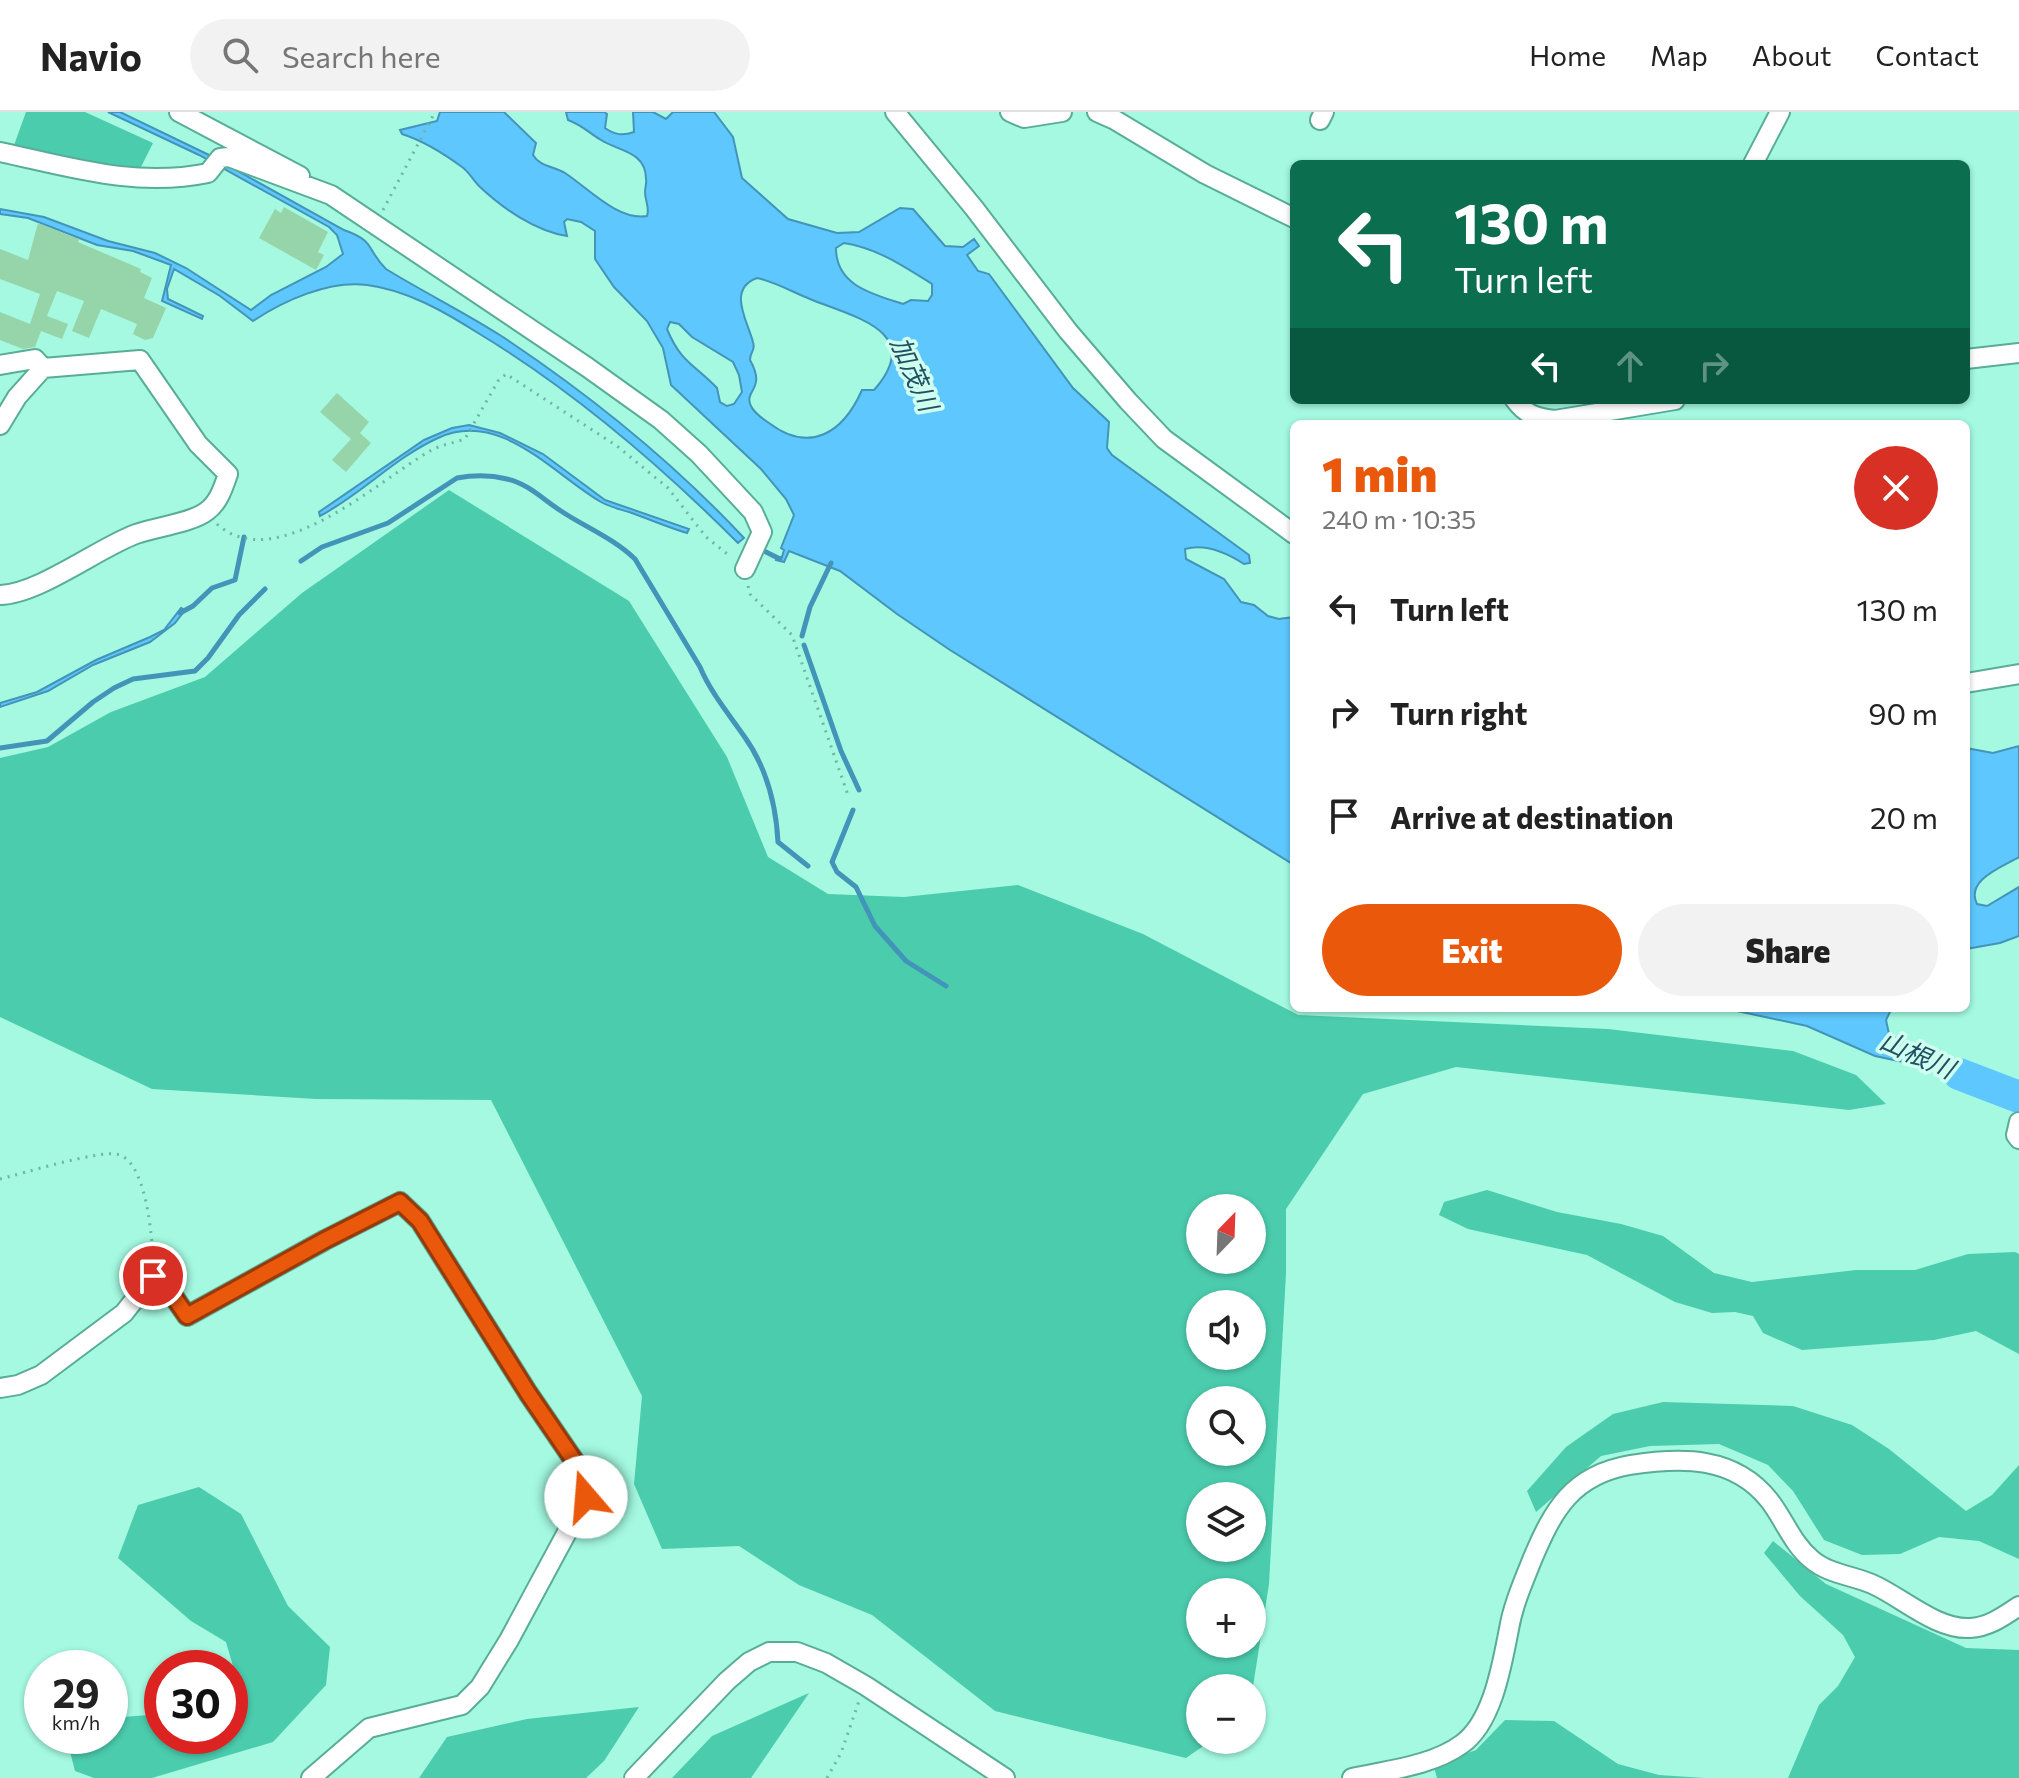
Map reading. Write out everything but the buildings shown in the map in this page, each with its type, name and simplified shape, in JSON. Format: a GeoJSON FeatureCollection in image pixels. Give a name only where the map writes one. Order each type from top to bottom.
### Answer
{"type":"FeatureCollection","features":[{"type":"Feature","properties":{"kind":"street"},"geometry":{"type":"LineString","coordinates":[[179,112],[288,168],[376,224],[661,420],[699,454],[753,512],[762,532],[745,569]]}},
{"type":"Feature","properties":{"kind":"street"},"geometry":{"type":"LineString","coordinates":[[895,112],[974,208],[1068,331],[1137,411],[1164,439],[1290,531]]}},
{"type":"Feature","properties":{"kind":"street"},"geometry":{"type":"LineString","coordinates":[[1010,112],[1024,118],[1062,112]]}},
{"type":"Feature","properties":{"kind":"street"},"geometry":{"type":"LineString","coordinates":[[1097,112],[1205,174],[1290,216]]}},
{"type":"Feature","properties":{"kind":"street"},"geometry":{"type":"LineString","coordinates":[[1755,160],[1780,112]]}},
{"type":"Feature","properties":{"kind":"street"},"geometry":{"type":"LineString","coordinates":[[0,152],[110,175],[164,180],[208,173],[220,158],[229,157],[267,173],[315,187]]}},
{"type":"Feature","properties":{"kind":"street"},"geometry":{"type":"LineString","coordinates":[[1970,359],[2019,353]]}},
{"type":"Feature","properties":{"kind":"street"},"geometry":{"type":"LineString","coordinates":[[0,365],[35,359],[43,368]]}},
{"type":"Feature","properties":{"kind":"street"},"geometry":{"type":"LineString","coordinates":[[0,425],[17,397],[43,368],[140,360],[198,444],[228,474],[219,499],[205,513],[134,535],[62,572],[10,595],[0,595]]}},
{"type":"Feature","properties":{"kind":"street"},"geometry":{"type":"LineString","coordinates":[[1518,404],[1536,418],[1555,420],[1651,404]]}},
{"type":"Feature","properties":{"kind":"street"},"geometry":{"type":"LineString","coordinates":[[1970,682],[2019,674]]}},
{"type":"Feature","properties":{"kind":"street"},"geometry":{"type":"LineString","coordinates":[[2019,1122],[2016,1135],[2019,1139]]}},
{"type":"Feature","properties":{"kind":"street"},"geometry":{"type":"LineString","coordinates":[[0,1388],[18,1385],[41,1375],[124,1313],[153,1276],[165,1284],[187,1316],[400,1202],[420,1221],[528,1393],[588,1481],[586,1497],[509,1640],[480,1687],[462,1705],[369,1728],[311,1778]]}},
{"type":"Feature","properties":{"kind":"street"},"geometry":{"type":"LineString","coordinates":[[1352,1778],[1424,1770],[1465,1742],[1479,1724],[1504,1664],[1518,1594],[1559,1504],[1582,1483],[1616,1469],[1696,1460],[1736,1472],[1769,1500],[1799,1548],[1812,1561],[1833,1573],[1879,1587],[1952,1626],[1970,1628],[1992,1623],[2019,1606]]}},
{"type":"Feature","properties":{"kind":"street"},"geometry":{"type":"LineString","coordinates":[[634,1778],[727,1681],[749,1662],[769,1652],[797,1652],[826,1663],[1005,1778]]}},
{"type":"Feature","properties":{"kind":"path"},"geometry":{"type":"LineString","coordinates":[[378,219],[435,112]]}},
{"type":"Feature","properties":{"kind":"path"},"geometry":{"type":"LineString","coordinates":[[205,513],[225,531],[244,539],[286,536],[314,525],[348,506],[432,449],[465,439],[498,381],[506,374],[617,446],[658,479],[706,537],[745,569],[750,594],[792,635],[848,795]]}},
{"type":"Feature","properties":{"kind":"path"},"geometry":{"type":"LineString","coordinates":[[0,1179],[92,1157],[116,1154],[126,1158],[137,1169],[151,1232],[153,1276]]}},
{"type":"Feature","properties":{"kind":"path"},"geometry":{"type":"LineString","coordinates":[[827,1778],[841,1753],[866,1686]]}},
{"type":"Feature","properties":{"kind":"green space"},"geometry":{"type":"Polygon","coordinates":[[[26,112],[85,112],[153,143],[137,175],[13,148],[26,112]]]}},
{"type":"Feature","properties":{"kind":"green space"},"geometry":{"type":"Polygon","coordinates":[[[449,490],[629,601],[727,757],[768,857],[828,894],[904,897],[1018,885],[1143,934],[1298,1015],[1608,1029],[1793,1051],[1856,1075],[1886,1104],[1849,1110],[1456,1067],[1363,1094],[1286,1209],[1286,1273],[1266,1603],[1266,1578],[1186,1578],[1186,1658],[1257,1658],[1255,1674],[1186,1674],[1186,1754],[1192,1754],[1186,1758],[995,1711],[872,1615],[799,1585],[739,1546],[662,1549],[634,1484],[642,1396],[491,1100],[316,1099],[152,1089],[0,1017],[0,758],[48,747],[111,712],[205,677],[302,593],[449,490]]]}},
{"type":"Feature","properties":{"kind":"green space"},"geometry":{"type":"Polygon","coordinates":[[[1487,1190],[1557,1212],[1621,1224],[1663,1236],[1714,1273],[1752,1282],[1856,1270],[1915,1270],[1968,1254],[2015,1252],[2019,1254],[2019,1354],[1976,1331],[1934,1340],[1802,1350],[1763,1333],[1753,1316],[1735,1312],[1712,1313],[1675,1302],[1587,1255],[1468,1229],[1439,1215],[1444,1202],[1487,1190]]]}},
{"type":"Feature","properties":{"kind":"green space"},"geometry":{"type":"Polygon","coordinates":[[[1663,1402],[1793,1406],[1852,1425],[1889,1449],[1966,1511],[1992,1495],[2019,1465],[2019,1559],[1979,1541],[1939,1537],[1900,1554],[1862,1555],[1824,1540],[1793,1491],[1768,1465],[1719,1444],[1650,1446],[1601,1456],[1536,1512],[1527,1491],[1566,1447],[1613,1414],[1663,1402]]]}},
{"type":"Feature","properties":{"kind":"green space"},"geometry":{"type":"Polygon","coordinates":[[[199,1487],[241,1514],[288,1606],[330,1647],[326,1685],[273,1742],[248,1749],[248,1650],[228,1650],[226,1642],[191,1621],[118,1558],[138,1505],[199,1487]]]}},
{"type":"Feature","properties":{"kind":"green space"},"geometry":{"type":"Polygon","coordinates":[[[1773,1541],[1826,1584],[1966,1648],[2019,1650],[2019,1778],[1788,1778],[1819,1705],[1838,1686],[1855,1657],[1843,1635],[1800,1596],[1764,1553],[1773,1541]]]}},
{"type":"Feature","properties":{"kind":"green space"},"geometry":{"type":"Polygon","coordinates":[[[809,1693],[751,1778],[672,1778],[712,1736],[809,1693]]]}},
{"type":"Feature","properties":{"kind":"green space"},"geometry":{"type":"Polygon","coordinates":[[[639,1707],[604,1761],[586,1778],[419,1778],[447,1737],[527,1719],[639,1707]]]}},
{"type":"Feature","properties":{"kind":"green space"},"geometry":{"type":"Polygon","coordinates":[[[144,1715],[144,1754],[233,1754],[152,1778],[94,1778],[75,1771],[71,1754],[128,1754],[128,1717],[144,1715]]]}},
{"type":"Feature","properties":{"kind":"green space"},"geometry":{"type":"Polygon","coordinates":[[[1505,1720],[1554,1721],[1618,1764],[1659,1775],[1704,1778],[1437,1778],[1434,1767],[1476,1750],[1505,1720]]]}},
{"type":"Feature","properties":{"kind":"water"},"geometry":{"type":"Polygon","coordinates":[[[108,112],[120,112],[209,155],[362,238],[386,269],[503,337],[599,406],[689,483],[744,538],[738,543],[646,457],[548,379],[465,325],[411,297],[367,285],[337,286],[292,300],[253,321],[220,296],[174,269],[167,289],[168,299],[203,316],[202,319],[162,301],[171,265],[133,251],[97,245],[28,218],[0,214],[0,209],[44,217],[108,241],[155,253],[186,268],[251,310],[271,295],[326,267],[343,254],[337,235],[329,227],[199,155],[108,112]]]}},
{"type":"Feature","properties":{"kind":"water","name":"加茂川"},"geometry":{"type":"Polygon","coordinates":[[[440,112],[504,112],[536,143],[533,155],[539,162],[565,173],[614,209],[625,214],[647,216],[645,170],[641,163],[630,153],[568,120],[566,112],[604,112],[607,114],[605,128],[623,134],[634,132],[633,112],[653,112],[666,119],[673,112],[714,112],[733,137],[742,178],[788,219],[837,233],[859,232],[900,208],[913,209],[945,246],[963,247],[974,239],[979,246],[967,255],[978,271],[989,274],[1073,388],[1109,422],[1107,448],[1112,455],[1249,555],[1250,563],[1244,564],[1223,553],[1201,547],[1185,549],[1186,559],[1224,579],[1241,602],[1254,605],[1268,616],[1290,618],[1290,862],[950,650],[840,571],[789,551],[784,562],[776,560],[782,557],[784,550],[781,548],[794,515],[786,499],[761,469],[671,385],[663,348],[647,321],[614,287],[595,259],[595,231],[581,222],[567,219],[564,222],[567,236],[531,224],[498,202],[455,162],[402,134],[400,130],[437,121],[440,112]],[[844,243],[836,248],[842,271],[849,280],[869,292],[903,304],[911,300],[928,301],[932,295],[932,284],[868,249],[844,243]],[[757,278],[748,283],[741,297],[754,345],[750,360],[755,370],[756,384],[750,396],[751,406],[761,418],[784,432],[811,438],[824,434],[845,418],[862,390],[874,390],[888,370],[892,353],[888,340],[863,320],[757,278]],[[670,322],[667,329],[683,356],[717,388],[720,402],[727,406],[734,404],[742,392],[733,362],[692,337],[679,324],[670,322]]]}},
{"type":"Feature","properties":{"kind":"water"},"geometry":{"type":"Polygon","coordinates":[[[469,425],[500,433],[543,454],[605,500],[689,529],[687,533],[604,504],[545,462],[504,438],[483,432],[461,431],[422,446],[320,516],[319,512],[424,440],[452,428],[469,425]]]}},
{"type":"Feature","properties":{"kind":"water"},"geometry":{"type":"Polygon","coordinates":[[[181,608],[185,610],[175,623],[150,642],[93,665],[48,691],[0,707],[0,703],[37,692],[96,660],[164,630],[181,608]]]}},
{"type":"Feature","properties":{"kind":"water"},"geometry":{"type":"Polygon","coordinates":[[[2019,746],[2019,857],[1987,875],[1976,888],[1975,896],[1977,904],[1987,906],[2019,887],[2019,936],[1970,948],[1970,749],[1993,753],[2019,746]]]}},
{"type":"Feature","properties":{"kind":"water"},"geometry":{"type":"Polygon","coordinates":[[[1742,1012],[1890,1012],[1886,1020],[1889,1034],[1933,1058],[1998,1085],[1994,1089],[1931,1068],[1875,1056],[1807,1026],[1742,1012]]]}},
{"type":"Feature","properties":{"kind":"waterway"},"geometry":{"type":"LineString","coordinates":[[301,561],[322,547],[388,523],[457,478],[495,477],[528,488],[635,559],[715,694],[759,761],[772,800],[778,842],[808,866]]}},
{"type":"Feature","properties":{"kind":"waterway"},"geometry":{"type":"LineString","coordinates":[[180,613],[193,606],[212,588],[235,580],[244,537]]}},
{"type":"Feature","properties":{"kind":"waterway"},"geometry":{"type":"LineString","coordinates":[[760,549],[780,559]]}},
{"type":"Feature","properties":{"kind":"waterway"},"geometry":{"type":"LineString","coordinates":[[802,636],[810,607],[831,563]]}},
{"type":"Feature","properties":{"kind":"waterway"},"geometry":{"type":"LineString","coordinates":[[0,748],[47,741],[93,702],[133,679],[195,671],[239,615],[265,589]]}},
{"type":"Feature","properties":{"kind":"waterway"},"geometry":{"type":"LineString","coordinates":[[804,645],[841,751],[859,790]]}},
{"type":"Feature","properties":{"kind":"waterway"},"geometry":{"type":"LineString","coordinates":[[853,810],[832,862],[837,872],[856,887],[875,926],[906,961],[946,986]]}},
{"type":"Feature","properties":{"kind":"waterway","name":"山根川"},"geometry":{"type":"LineString","coordinates":[[1959,1074],[2019,1097]]}},
{"type":"Feature","properties":{"kind":"route"},"geometry":{"type":"LineString","coordinates":[[153,1276],[165,1284],[187,1316],[400,1202],[420,1221],[528,1393],[588,1481],[586,1497]]}}]}
